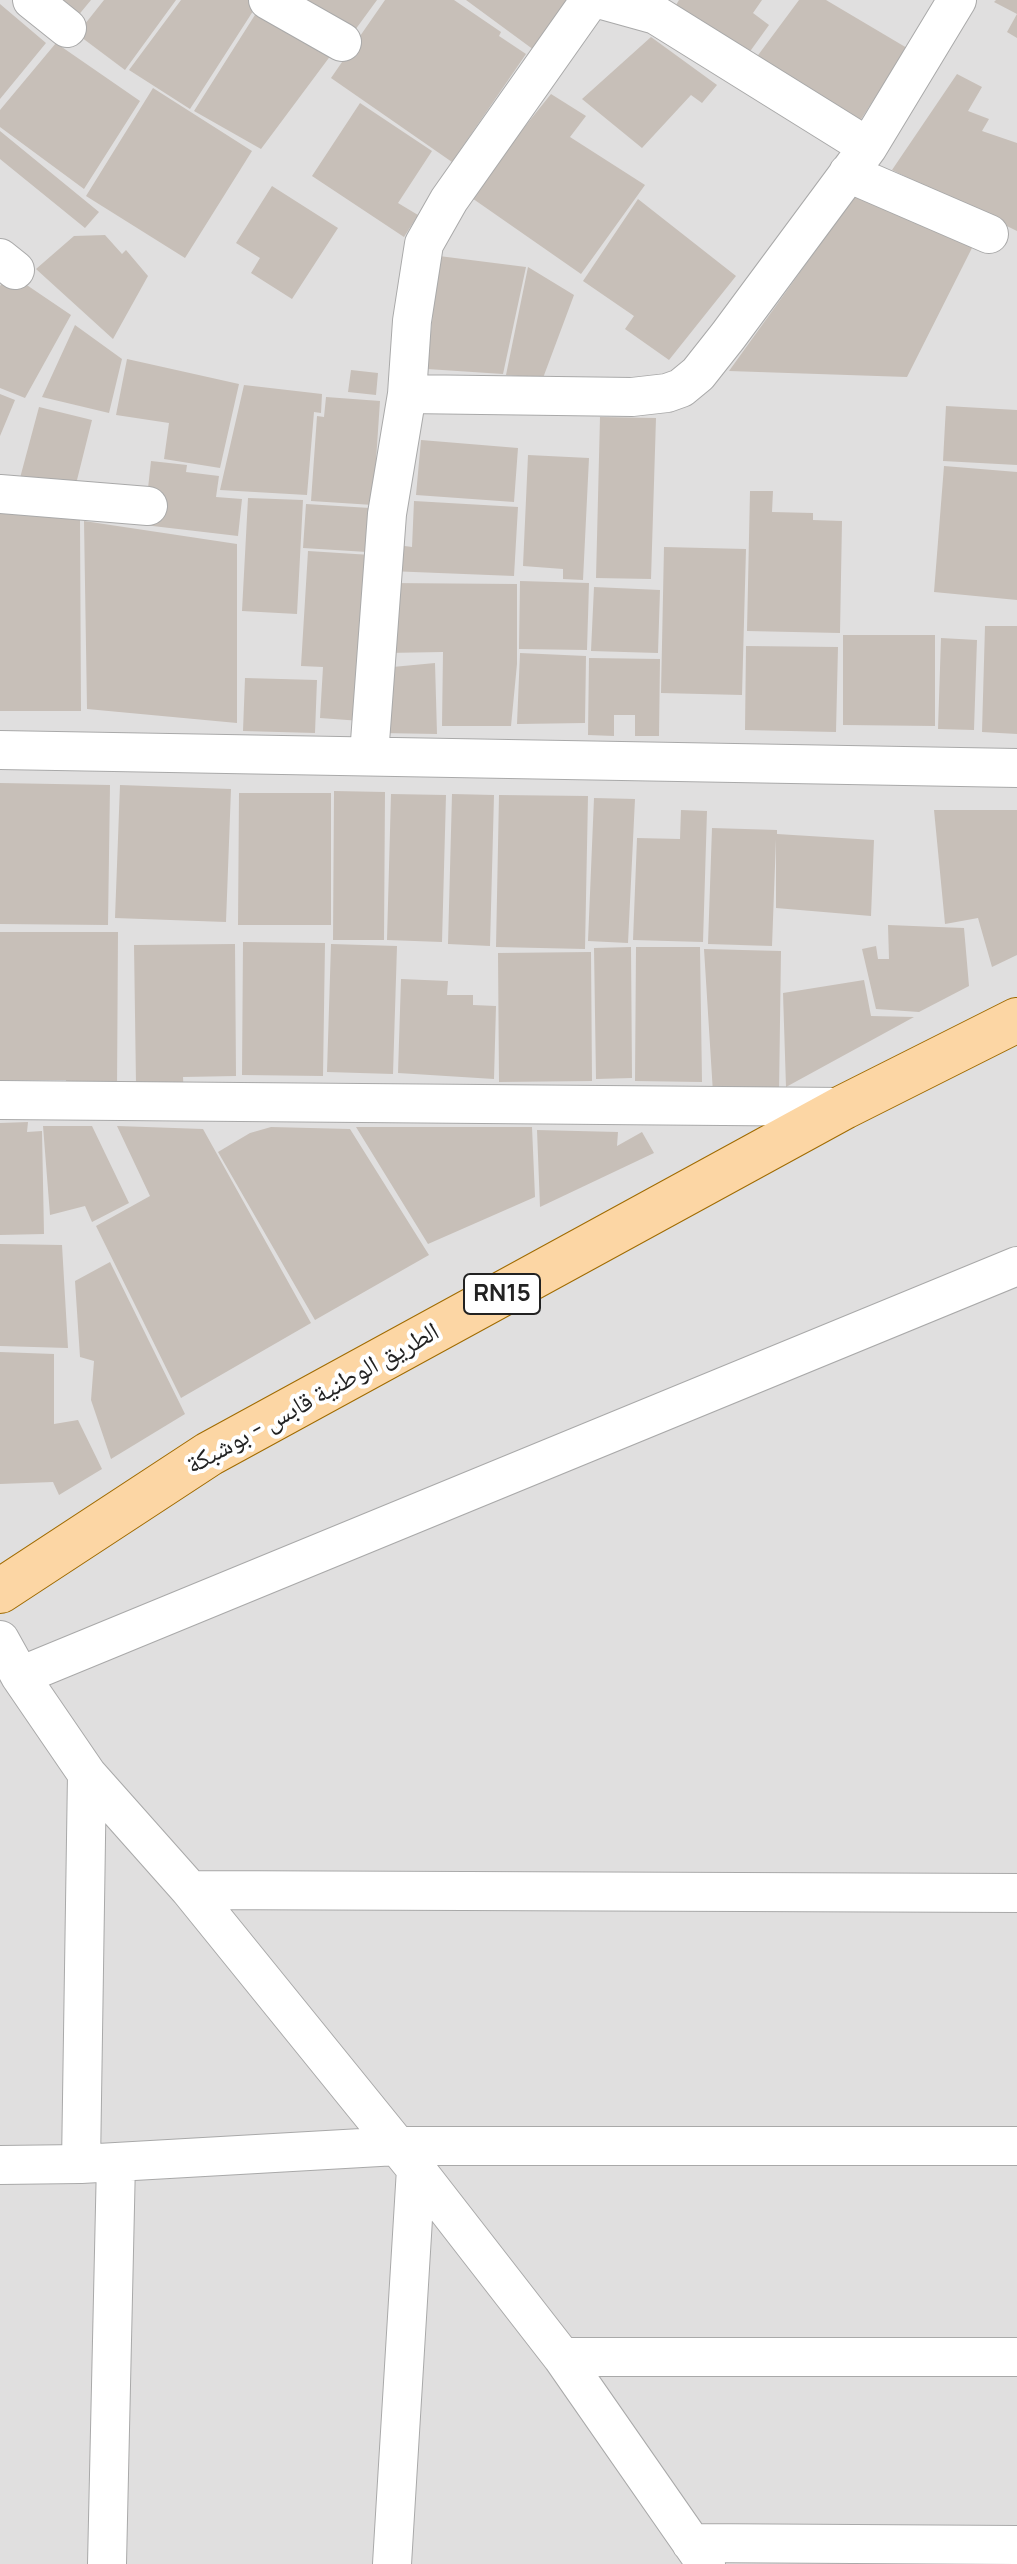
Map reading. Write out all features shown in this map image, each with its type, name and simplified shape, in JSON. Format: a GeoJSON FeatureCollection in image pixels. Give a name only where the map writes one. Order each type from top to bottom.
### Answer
{"type":"FeatureCollection","features":[{"type":"Feature","properties":{"kind":"main road","name":"الطريق الوطنية قابس - بوشبكة"},"geometry":{"type":"LineString","coordinates":[[0,1591],[209,1454],[844,1107],[1017,1020]]}},
{"type":"Feature","properties":{"kind":"street"},"geometry":{"type":"LineString","coordinates":[[32,0],[67,28]]}},
{"type":"Feature","properties":{"kind":"street"},"geometry":{"type":"LineString","coordinates":[[268,0],[342,42]]}},
{"type":"Feature","properties":{"kind":"street"},"geometry":{"type":"LineString","coordinates":[[369,755],[387,514],[407,394],[412,321],[424,244],[449,200],[590,0]]}},
{"type":"Feature","properties":{"kind":"street"},"geometry":{"type":"LineString","coordinates":[[602,0],[661,8],[858,160],[989,234]]}},
{"type":"Feature","properties":{"kind":"street"},"geometry":{"type":"LineString","coordinates":[[407,394],[632,397],[681,388],[698,374],[728,336],[858,160],[957,0]]}},
{"type":"Feature","properties":{"kind":"street"},"geometry":{"type":"LineString","coordinates":[[0,494],[148,506]]}},
{"type":"Feature","properties":{"kind":"street"},"geometry":{"type":"LineString","coordinates":[[0,750],[1017,768]]}},
{"type":"Feature","properties":{"kind":"street"},"geometry":{"type":"LineString","coordinates":[[0,1100],[844,1107]]}},
{"type":"Feature","properties":{"kind":"street"},"geometry":{"type":"LineString","coordinates":[[20,1676],[1017,1266]]}},
{"type":"Feature","properties":{"kind":"street"},"geometry":{"type":"LineString","coordinates":[[0,1640],[20,1676],[87,1774],[190,1890],[407,2158],[562,2357],[698,2554],[1017,2545]]}},
{"type":"Feature","properties":{"kind":"street"},"geometry":{"type":"LineString","coordinates":[[87,1774],[107,2564]]}},
{"type":"Feature","properties":{"kind":"street"},"geometry":{"type":"LineString","coordinates":[[190,1890],[1017,1893]]}},
{"type":"Feature","properties":{"kind":"street"},"geometry":{"type":"LineString","coordinates":[[0,2165],[1017,2146]]}},
{"type":"Feature","properties":{"kind":"street"},"geometry":{"type":"LineString","coordinates":[[392,2564],[407,2158]]}},
{"type":"Feature","properties":{"kind":"street"},"geometry":{"type":"LineString","coordinates":[[562,2357],[1017,2357]]}},
{"type":"Feature","properties":{"kind":"shaded area"},"geometry":{"type":"Polygon","coordinates":[[[0,0],[1017,0],[1017,2564],[0,2564],[0,0]]]}},
{"type":"Feature","properties":{"kind":"building"},"geometry":{"type":"Polygon","coordinates":[[[44,0],[91,0],[72,23],[44,0]]]}},
{"type":"Feature","properties":{"kind":"building"},"geometry":{"type":"Polygon","coordinates":[[[104,0],[176,0],[125,70],[77,34],[104,0]]]}},
{"type":"Feature","properties":{"kind":"building"},"geometry":{"type":"Polygon","coordinates":[[[181,0],[249,0],[257,5],[190,109],[129,70],[181,0]]]}},
{"type":"Feature","properties":{"kind":"building"},"geometry":{"type":"Polygon","coordinates":[[[290,0],[377,0],[347,41],[290,0]]]}},
{"type":"Feature","properties":{"kind":"building"},"geometry":{"type":"Polygon","coordinates":[[[385,0],[454,0],[501,32],[499,36],[526,54],[452,162],[331,78],[385,0]]]}},
{"type":"Feature","properties":{"kind":"building"},"geometry":{"type":"Polygon","coordinates":[[[466,0],[570,0],[534,50],[466,0]]]}},
{"type":"Feature","properties":{"kind":"building"},"geometry":{"type":"Polygon","coordinates":[[[679,0],[762,0],[753,13],[769,25],[746,57],[676,5],[679,0]]]}},
{"type":"Feature","properties":{"kind":"building"},"geometry":{"type":"Polygon","coordinates":[[[799,0],[826,0],[907,48],[858,124],[753,62],[799,0]]]}},
{"type":"Feature","properties":{"kind":"building"},"geometry":{"type":"Polygon","coordinates":[[[1017,0],[1017,14],[994,2],[1017,0]]]}},
{"type":"Feature","properties":{"kind":"building"},"geometry":{"type":"Polygon","coordinates":[[[0,4],[46,43],[0,99],[0,4]]]}},
{"type":"Feature","properties":{"kind":"building"},"geometry":{"type":"Polygon","coordinates":[[[260,7],[334,51],[261,149],[194,111],[260,7]]]}},
{"type":"Feature","properties":{"kind":"building"},"geometry":{"type":"Polygon","coordinates":[[[1017,14],[1017,38],[1007,32],[1017,14]]]}},
{"type":"Feature","properties":{"kind":"building"},"geometry":{"type":"Polygon","coordinates":[[[651,37],[717,85],[702,103],[691,95],[642,148],[582,99],[651,37]]]}},
{"type":"Feature","properties":{"kind":"building"},"geometry":{"type":"Polygon","coordinates":[[[56,43],[140,101],[84,189],[0,127],[0,110],[56,43]]]}},
{"type":"Feature","properties":{"kind":"building"},"geometry":{"type":"Polygon","coordinates":[[[957,74],[982,87],[968,111],[989,119],[982,131],[1017,143],[1017,231],[892,170],[957,74]]]}},
{"type":"Feature","properties":{"kind":"building"},"geometry":{"type":"Polygon","coordinates":[[[153,88],[252,151],[185,258],[86,196],[153,88]]]}},
{"type":"Feature","properties":{"kind":"building"},"geometry":{"type":"Polygon","coordinates":[[[551,94],[586,116],[570,137],[645,185],[581,274],[469,196],[551,94]]]}},
{"type":"Feature","properties":{"kind":"building"},"geometry":{"type":"Polygon","coordinates":[[[360,103],[432,151],[398,203],[418,215],[404,237],[312,176],[360,103]]]}},
{"type":"Feature","properties":{"kind":"building"},"geometry":{"type":"Polygon","coordinates":[[[0,131],[99,212],[85,228],[0,159],[0,131]]]}},
{"type":"Feature","properties":{"kind":"building"},"geometry":{"type":"Polygon","coordinates":[[[272,186],[338,228],[292,299],[251,273],[260,258],[236,243],[272,186]]]}},
{"type":"Feature","properties":{"kind":"building"},"geometry":{"type":"Polygon","coordinates":[[[857,193],[974,244],[907,377],[729,371],[857,193]]]}},
{"type":"Feature","properties":{"kind":"building"},"geometry":{"type":"Polygon","coordinates":[[[638,199],[736,276],[669,360],[625,329],[634,316],[583,281],[638,199]]]}},
{"type":"Feature","properties":{"kind":"building"},"geometry":{"type":"Polygon","coordinates":[[[105,235],[122,254],[126,250],[148,276],[113,339],[36,269],[74,236],[105,235]]]}},
{"type":"Feature","properties":{"kind":"building"},"geometry":{"type":"Polygon","coordinates":[[[439,256],[526,267],[503,374],[427,369],[439,256]]]}},
{"type":"Feature","properties":{"kind":"building"},"geometry":{"type":"Polygon","coordinates":[[[528,267],[574,295],[543,378],[506,375],[528,267]]]}},
{"type":"Feature","properties":{"kind":"building"},"geometry":{"type":"Polygon","coordinates":[[[9,273],[71,315],[25,398],[0,388],[0,286],[9,273]]]}},
{"type":"Feature","properties":{"kind":"building"},"geometry":{"type":"Polygon","coordinates":[[[75,325],[122,359],[109,413],[42,397],[75,325]]]}},
{"type":"Feature","properties":{"kind":"building"},"geometry":{"type":"Polygon","coordinates":[[[127,359],[239,384],[220,468],[164,459],[169,423],[116,415],[127,359]]]}},
{"type":"Feature","properties":{"kind":"building"},"geometry":{"type":"Polygon","coordinates":[[[351,370],[378,373],[376,395],[348,392],[351,370]]]}},
{"type":"Feature","properties":{"kind":"building"},"geometry":{"type":"Polygon","coordinates":[[[244,385],[322,394],[321,413],[314,412],[307,495],[220,490],[244,385]]]}},
{"type":"Feature","properties":{"kind":"building"},"geometry":{"type":"Polygon","coordinates":[[[0,394],[15,400],[0,436],[0,394]]]}},
{"type":"Feature","properties":{"kind":"building"},"geometry":{"type":"Polygon","coordinates":[[[326,397],[380,401],[373,505],[311,501],[317,416],[324,417],[326,397]]]}},
{"type":"Feature","properties":{"kind":"building"},"geometry":{"type":"Polygon","coordinates":[[[946,406],[1017,410],[1017,465],[943,461],[946,406]]]}},
{"type":"Feature","properties":{"kind":"building"},"geometry":{"type":"Polygon","coordinates":[[[39,407],[92,420],[74,492],[20,478],[39,407]]]}},
{"type":"Feature","properties":{"kind":"building"},"geometry":{"type":"Polygon","coordinates":[[[600,417],[656,418],[651,579],[596,578],[600,417]]]}},
{"type":"Feature","properties":{"kind":"building"},"geometry":{"type":"Polygon","coordinates":[[[421,440],[518,448],[514,502],[416,495],[421,440]]]}},
{"type":"Feature","properties":{"kind":"building"},"geometry":{"type":"Polygon","coordinates":[[[528,455],[589,458],[583,580],[563,579],[563,569],[523,566],[528,455]]]}},
{"type":"Feature","properties":{"kind":"building"},"geometry":{"type":"Polygon","coordinates":[[[151,461],[187,465],[186,472],[219,476],[216,497],[242,499],[238,536],[144,525],[151,461]]]}},
{"type":"Feature","properties":{"kind":"building"},"geometry":{"type":"Polygon","coordinates":[[[944,466],[1017,472],[1017,600],[934,592],[944,466]]]}},
{"type":"Feature","properties":{"kind":"building"},"geometry":{"type":"Polygon","coordinates":[[[750,491],[773,491],[772,512],[813,513],[813,520],[842,521],[840,633],[747,631],[750,491]]]}},
{"type":"Feature","properties":{"kind":"building"},"geometry":{"type":"Polygon","coordinates":[[[248,498],[303,500],[297,614],[242,611],[248,498]]]}},
{"type":"Feature","properties":{"kind":"building"},"geometry":{"type":"Polygon","coordinates":[[[414,501],[518,507],[514,576],[389,571],[390,544],[412,547],[414,501]]]}},
{"type":"Feature","properties":{"kind":"building"},"geometry":{"type":"Polygon","coordinates":[[[306,504],[370,508],[367,552],[303,548],[306,504]]]}},
{"type":"Feature","properties":{"kind":"building"},"geometry":{"type":"Polygon","coordinates":[[[0,513],[80,520],[81,711],[0,711],[0,513]]]}},
{"type":"Feature","properties":{"kind":"building"},"geometry":{"type":"Polygon","coordinates":[[[84,521],[237,544],[237,723],[87,709],[84,521]]]}},
{"type":"Feature","properties":{"kind":"building"},"geometry":{"type":"Polygon","coordinates":[[[664,547],[746,549],[742,695],[661,693],[664,547]]]}},
{"type":"Feature","properties":{"kind":"building"},"geometry":{"type":"Polygon","coordinates":[[[308,551],[371,555],[361,721],[320,718],[323,667],[301,666],[308,551]]]}},
{"type":"Feature","properties":{"kind":"building"},"geometry":{"type":"Polygon","coordinates":[[[520,581],[589,583],[587,650],[519,649],[520,581]]]}},
{"type":"Feature","properties":{"kind":"building"},"geometry":{"type":"Polygon","coordinates":[[[388,583],[517,584],[517,664],[511,726],[442,726],[443,652],[385,653],[388,583]]]}},
{"type":"Feature","properties":{"kind":"building"},"geometry":{"type":"Polygon","coordinates":[[[594,587],[660,590],[658,653],[591,651],[594,587]]]}},
{"type":"Feature","properties":{"kind":"building"},"geometry":{"type":"Polygon","coordinates":[[[985,626],[1017,626],[1017,734],[982,732],[985,626]]]}},
{"type":"Feature","properties":{"kind":"building"},"geometry":{"type":"Polygon","coordinates":[[[843,635],[935,635],[935,726],[843,725],[843,635]]]}},
{"type":"Feature","properties":{"kind":"building"},"geometry":{"type":"Polygon","coordinates":[[[941,638],[977,640],[974,730],[938,729],[941,638]]]}},
{"type":"Feature","properties":{"kind":"building"},"geometry":{"type":"Polygon","coordinates":[[[746,646],[838,647],[836,732],[745,730],[746,646]]]}},
{"type":"Feature","properties":{"kind":"building"},"geometry":{"type":"Polygon","coordinates":[[[520,653],[586,656],[585,723],[517,724],[520,653]]]}},
{"type":"Feature","properties":{"kind":"building"},"geometry":{"type":"Polygon","coordinates":[[[589,658],[660,659],[659,736],[635,736],[635,715],[614,715],[614,736],[588,735],[589,658]]]}},
{"type":"Feature","properties":{"kind":"building"},"geometry":{"type":"Polygon","coordinates":[[[435,663],[437,734],[381,733],[382,668],[435,663]]]}},
{"type":"Feature","properties":{"kind":"building"},"geometry":{"type":"Polygon","coordinates":[[[245,678],[317,680],[315,733],[243,731],[245,678]]]}},
{"type":"Feature","properties":{"kind":"building"},"geometry":{"type":"Polygon","coordinates":[[[0,783],[110,785],[108,925],[0,924],[0,783]]]}},
{"type":"Feature","properties":{"kind":"building"},"geometry":{"type":"Polygon","coordinates":[[[120,785],[231,789],[226,922],[115,918],[120,785]]]}},
{"type":"Feature","properties":{"kind":"building"},"geometry":{"type":"Polygon","coordinates":[[[334,791],[385,792],[384,940],[333,940],[334,791]]]}},
{"type":"Feature","properties":{"kind":"building"},"geometry":{"type":"Polygon","coordinates":[[[239,793],[331,793],[331,925],[238,925],[239,793]]]}},
{"type":"Feature","properties":{"kind":"building"},"geometry":{"type":"Polygon","coordinates":[[[391,794],[446,795],[442,942],[387,940],[391,794]]]}},
{"type":"Feature","properties":{"kind":"building"},"geometry":{"type":"Polygon","coordinates":[[[452,794],[494,795],[490,946],[448,944],[452,794]]]}},
{"type":"Feature","properties":{"kind":"building"},"geometry":{"type":"Polygon","coordinates":[[[499,795],[588,796],[585,949],[496,947],[499,795]]]}},
{"type":"Feature","properties":{"kind":"building"},"geometry":{"type":"Polygon","coordinates":[[[594,798],[635,799],[628,943],[588,941],[594,798]]]}},
{"type":"Feature","properties":{"kind":"building"},"geometry":{"type":"Polygon","coordinates":[[[681,810],[707,811],[703,942],[633,940],[637,838],[680,839],[681,810]]]}},
{"type":"Feature","properties":{"kind":"building"},"geometry":{"type":"Polygon","coordinates":[[[934,810],[1017,810],[1017,955],[992,967],[978,918],[945,924],[934,810]]]}},
{"type":"Feature","properties":{"kind":"building"},"geometry":{"type":"Polygon","coordinates":[[[712,828],[777,830],[777,834],[874,840],[871,916],[776,908],[776,839],[772,946],[708,944],[712,828]]]}},
{"type":"Feature","properties":{"kind":"building"},"geometry":{"type":"Polygon","coordinates":[[[888,925],[964,928],[969,986],[919,1012],[876,1009],[862,949],[876,946],[878,959],[889,959],[888,925]]]}},
{"type":"Feature","properties":{"kind":"building"},"geometry":{"type":"Polygon","coordinates":[[[0,932],[118,932],[117,1089],[66,1088],[66,1080],[0,1080],[0,932]]]}},
{"type":"Feature","properties":{"kind":"building"},"geometry":{"type":"Polygon","coordinates":[[[243,942],[325,943],[323,1076],[242,1075],[243,942]]]}},
{"type":"Feature","properties":{"kind":"building"},"geometry":{"type":"Polygon","coordinates":[[[235,944],[236,1076],[183,1077],[184,1097],[136,1084],[134,945],[235,944]]]}},
{"type":"Feature","properties":{"kind":"building"},"geometry":{"type":"Polygon","coordinates":[[[331,944],[397,946],[393,1074],[327,1072],[331,944]]]}},
{"type":"Feature","properties":{"kind":"building"},"geometry":{"type":"Polygon","coordinates":[[[631,947],[632,1078],[596,1079],[594,948],[631,947]]]}},
{"type":"Feature","properties":{"kind":"building"},"geometry":{"type":"Polygon","coordinates":[[[636,947],[700,947],[702,1082],[635,1081],[636,947]]]}},
{"type":"Feature","properties":{"kind":"building"},"geometry":{"type":"Polygon","coordinates":[[[704,949],[781,951],[779,1093],[713,1093],[704,949]]]}},
{"type":"Feature","properties":{"kind":"building"},"geometry":{"type":"Polygon","coordinates":[[[591,952],[592,1081],[499,1082],[498,953],[591,952]]]}},
{"type":"Feature","properties":{"kind":"building"},"geometry":{"type":"Polygon","coordinates":[[[401,979],[448,981],[447,995],[473,995],[473,1005],[496,1006],[494,1079],[398,1073],[401,979]]]}},
{"type":"Feature","properties":{"kind":"building"},"geometry":{"type":"Polygon","coordinates":[[[864,980],[871,1016],[914,1017],[786,1087],[783,993],[864,980]]]}},
{"type":"Feature","properties":{"kind":"building"},"geometry":{"type":"Polygon","coordinates":[[[28,1122],[27,1132],[42,1131],[44,1234],[0,1235],[0,1123],[28,1122]]]}},
{"type":"Feature","properties":{"kind":"building"},"geometry":{"type":"Polygon","coordinates":[[[43,1126],[92,1126],[129,1203],[92,1222],[85,1206],[50,1215],[43,1126]]]}},
{"type":"Feature","properties":{"kind":"building"},"geometry":{"type":"Polygon","coordinates":[[[117,1126],[203,1129],[311,1323],[181,1398],[96,1226],[150,1196],[117,1126]]]}},
{"type":"Feature","properties":{"kind":"building"},"geometry":{"type":"Polygon","coordinates":[[[271,1127],[350,1129],[429,1255],[315,1320],[218,1152],[250,1133],[271,1127]]]}},
{"type":"Feature","properties":{"kind":"building"},"geometry":{"type":"Polygon","coordinates":[[[356,1127],[532,1127],[535,1197],[428,1244],[356,1127]]]}},
{"type":"Feature","properties":{"kind":"building"},"geometry":{"type":"Polygon","coordinates":[[[537,1130],[618,1132],[617,1146],[642,1132],[654,1153],[540,1207],[537,1130]]]}},
{"type":"Feature","properties":{"kind":"building"},"geometry":{"type":"Polygon","coordinates":[[[0,1244],[62,1245],[68,1348],[0,1346],[0,1244]]]}},
{"type":"Feature","properties":{"kind":"building"},"geometry":{"type":"Polygon","coordinates":[[[110,1262],[185,1414],[111,1459],[91,1400],[94,1361],[80,1357],[75,1281],[110,1262]]]}},
{"type":"Feature","properties":{"kind":"building"},"geometry":{"type":"Polygon","coordinates":[[[0,1352],[54,1354],[54,1424],[78,1420],[102,1469],[59,1495],[53,1482],[0,1484],[0,1352]]]}}]}
